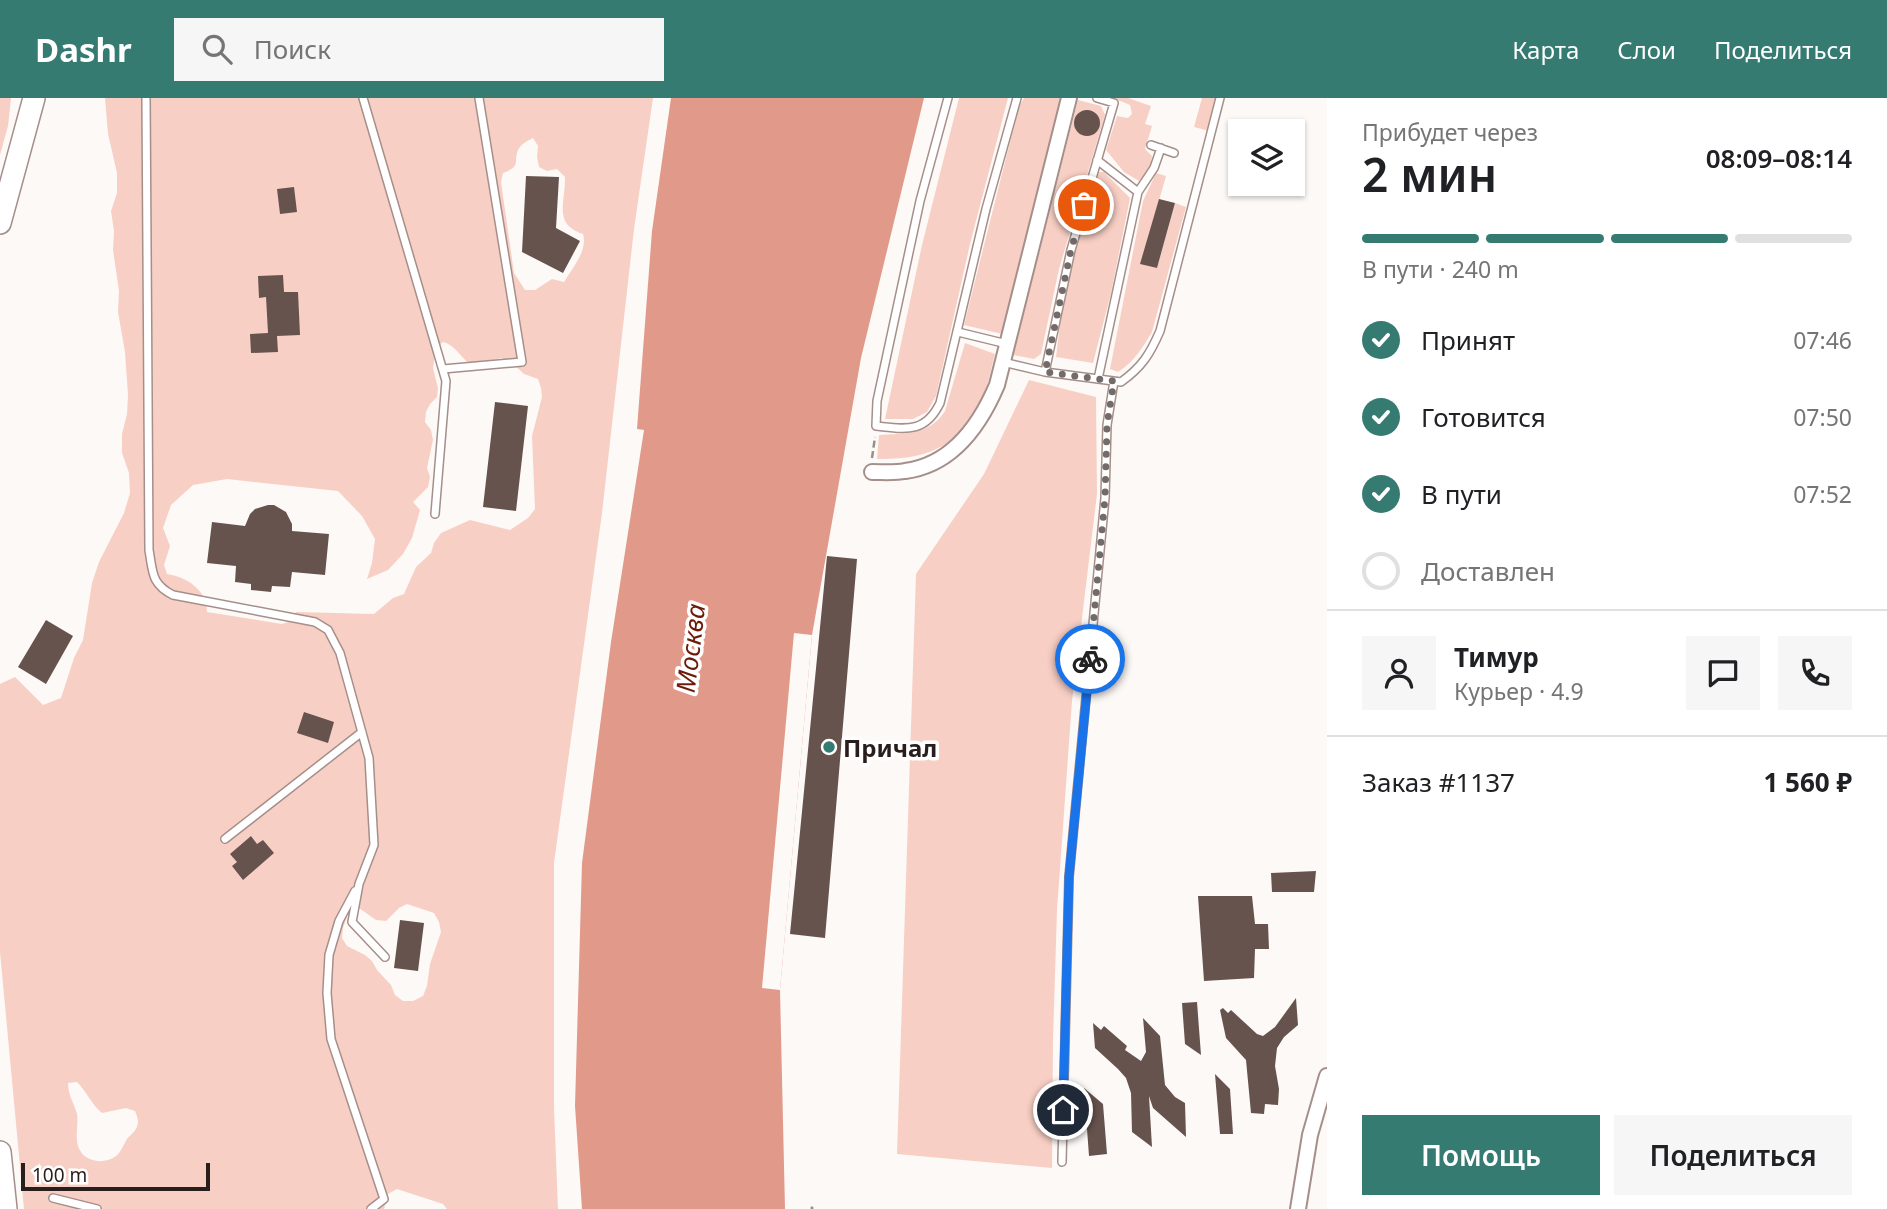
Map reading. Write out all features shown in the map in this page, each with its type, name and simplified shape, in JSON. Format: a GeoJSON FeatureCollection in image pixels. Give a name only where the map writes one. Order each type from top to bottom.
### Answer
{"type":"FeatureCollection","features":[{"type":"Feature","properties":{"kind":"main road"},"geometry":{"type":"LineString","coordinates":[[0,223],[34,98]]}},
{"type":"Feature","properties":{"kind":"main road"},"geometry":{"type":"LineString","coordinates":[[0,1152],[6,1209]]}},
{"type":"Feature","properties":{"kind":"street"},"geometry":{"type":"LineString","coordinates":[[872,472],[906,471],[943,457],[957,447],[988,405],[997,385],[1069,98]]}},
{"type":"Feature","properties":{"kind":"street"},"geometry":{"type":"LineString","coordinates":[[1298,1209],[1310,1135],[1327,1076]]}},
{"type":"Feature","properties":{"kind":"lane"},"geometry":{"type":"LineString","coordinates":[[146,98],[149,550],[153,576],[159,588],[173,595],[315,621],[328,631],[340,653],[369,758],[374,845],[359,884],[338,921],[329,955],[327,993],[331,1039],[384,1199],[371,1209]]}},
{"type":"Feature","properties":{"kind":"lane"},"geometry":{"type":"LineString","coordinates":[[363,98],[446,381],[435,514]]}},
{"type":"Feature","properties":{"kind":"lane"},"geometry":{"type":"LineString","coordinates":[[443,369],[522,362],[479,98]]}},
{"type":"Feature","properties":{"kind":"lane"},"geometry":{"type":"LineString","coordinates":[[948,98],[920,201],[877,401],[876,426],[908,429],[917,427],[927,422],[940,403],[986,209],[1017,98]]}},
{"type":"Feature","properties":{"kind":"lane"},"geometry":{"type":"LineString","coordinates":[[1045,372],[1071,250],[1114,103],[1097,98]]}},
{"type":"Feature","properties":{"kind":"lane"},"geometry":{"type":"LineString","coordinates":[[1003,362],[1045,372],[1121,382],[1136,371],[1149,355],[1160,331],[1220,98]]}},
{"type":"Feature","properties":{"kind":"lane"},"geometry":{"type":"LineString","coordinates":[[1151,145],[1174,153]]}},
{"type":"Feature","properties":{"kind":"lane"},"geometry":{"type":"LineString","coordinates":[[1098,379],[1138,192],[1154,168],[1161,148]]}},
{"type":"Feature","properties":{"kind":"lane"},"geometry":{"type":"LineString","coordinates":[[1097,160],[1138,192]]}},
{"type":"Feature","properties":{"kind":"lane"},"geometry":{"type":"LineString","coordinates":[[958,332],[1007,344]]}},
{"type":"Feature","properties":{"kind":"lane"},"geometry":{"type":"LineString","coordinates":[[1062,1162],[1069,877],[1105,498],[1107,425],[1114,381]]}},
{"type":"Feature","properties":{"kind":"lane"},"geometry":{"type":"LineString","coordinates":[[225,839],[362,732]]}},
{"type":"Feature","properties":{"kind":"lane"},"geometry":{"type":"LineString","coordinates":[[359,884],[352,922],[385,957]]}},
{"type":"Feature","properties":{"kind":"lane"},"geometry":{"type":"LineString","coordinates":[[53,1198],[97,1209]]}},
{"type":"Feature","properties":{"kind":"path"},"geometry":{"type":"LineString","coordinates":[[872,472],[876,426]]}},
{"type":"Feature","properties":{"kind":"shaded area"},"geometry":{"type":"Polygon","coordinates":[[[0,98],[11,98],[8,126],[0,155],[0,98]]]}},
{"type":"Feature","properties":{"kind":"shaded area"},"geometry":{"type":"Polygon","coordinates":[[[105,98],[653,98],[634,229],[602,513],[554,863],[554,1108],[558,1209],[447,1209],[443,1204],[397,1189],[388,1194],[384,1209],[24,1209],[0,952],[0,684],[15,677],[43,705],[61,698],[83,640],[92,583],[99,562],[124,513],[130,493],[129,473],[122,453],[128,395],[125,352],[118,312],[119,291],[111,211],[117,193],[117,173],[108,134],[105,98]],[[533,138],[519,148],[515,166],[503,173],[501,182],[514,273],[525,290],[535,290],[552,279],[564,282],[578,259],[584,240],[583,234],[573,230],[564,218],[565,177],[557,169],[547,171],[539,167],[538,146],[533,138]],[[443,342],[436,348],[433,368],[438,388],[437,397],[426,412],[425,422],[431,430],[433,440],[427,468],[430,477],[428,487],[413,502],[420,510],[412,538],[403,554],[388,570],[367,579],[375,539],[362,516],[338,491],[227,479],[193,485],[171,505],[163,528],[170,546],[164,565],[167,574],[182,578],[195,586],[204,597],[207,612],[282,624],[291,621],[296,612],[374,614],[393,598],[404,594],[416,567],[431,553],[441,533],[470,520],[510,530],[528,518],[535,509],[532,436],[542,397],[538,379],[524,374],[510,361],[501,358],[473,366],[448,344],[443,342]],[[407,904],[386,921],[376,920],[359,908],[350,909],[342,938],[347,946],[372,961],[391,985],[395,995],[403,1001],[413,1001],[423,996],[441,932],[434,913],[407,904]],[[77,1082],[68,1083],[77,1114],[77,1138],[81,1152],[89,1159],[100,1161],[115,1157],[137,1127],[135,1111],[126,1108],[102,1113],[77,1082]]]}},
{"type":"Feature","properties":{"kind":"shaded area"},"geometry":{"type":"Polygon","coordinates":[[[959,98],[1008,98],[970,244],[936,396],[927,412],[913,419],[885,419],[922,245],[959,98]]]}},
{"type":"Feature","properties":{"kind":"shaded area"},"geometry":{"type":"Polygon","coordinates":[[[1024,98],[1061,98],[1002,334],[964,325],[1019,106],[1024,98]]]}},
{"type":"Feature","properties":{"kind":"shaded area"},"geometry":{"type":"Polygon","coordinates":[[[1113,98],[1128,98],[1151,106],[1145,124],[1152,126],[1145,149],[1152,156],[1150,169],[1139,181],[1124,172],[1106,150],[1117,116],[1128,118],[1132,114],[1130,105],[1113,98]]]}},
{"type":"Feature","properties":{"kind":"shaded area"},"geometry":{"type":"Polygon","coordinates":[[[1202,98],[1216,98],[1209,131],[1194,127],[1202,98]]]}},
{"type":"Feature","properties":{"kind":"shaded area"},"geometry":{"type":"Polygon","coordinates":[[[1078,100],[1101,106],[1105,115],[1059,269],[1041,354],[1034,359],[1013,355],[1078,100]]]}},
{"type":"Feature","properties":{"kind":"shaded area"},"geometry":{"type":"Polygon","coordinates":[[[1099,172],[1104,172],[1130,198],[1111,293],[1093,363],[1056,357],[1061,316],[1075,249],[1099,172]]]}},
{"type":"Feature","properties":{"kind":"shaded area"},"geometry":{"type":"Polygon","coordinates":[[[1156,173],[1166,176],[1141,264],[1157,268],[1175,203],[1186,207],[1152,332],[1142,349],[1118,372],[1110,369],[1143,201],[1156,173]]]}},
{"type":"Feature","properties":{"kind":"shaded area"},"geometry":{"type":"Polygon","coordinates":[[[965,343],[995,354],[983,397],[964,428],[941,447],[927,453],[912,457],[877,459],[879,435],[916,432],[939,419],[945,411],[965,343]]]}},
{"type":"Feature","properties":{"kind":"shaded area"},"geometry":{"type":"Polygon","coordinates":[[[1029,380],[1096,397],[1097,494],[1072,701],[1057,910],[1052,1168],[897,1154],[916,574],[984,474],[1029,380]]]}},
{"type":"Feature","properties":{"kind":"water","name":"Москва"},"geometry":{"type":"Polygon","coordinates":[[[671,98],[924,98],[861,358],[812,635],[780,990],[785,1209],[582,1209],[575,1106],[582,863],[611,642],[644,430],[637,429],[652,231],[671,98]]]}},
{"type":"Feature","properties":{"kind":"pier"},"geometry":{"type":"Polygon","coordinates":[[[794,633],[812,635],[780,990],[762,988],[794,633]]]}},
{"type":"Feature","properties":{"kind":"building"},"geometry":{"type":"Polygon","coordinates":[[[1087,110],[1096,114],[1100,123],[1096,132],[1087,136],[1078,132],[1074,123],[1078,114],[1087,110]]]}},
{"type":"Feature","properties":{"kind":"building"},"geometry":{"type":"Polygon","coordinates":[[[526,176],[559,177],[556,228],[580,241],[563,273],[522,252],[526,176]]]}},
{"type":"Feature","properties":{"kind":"building"},"geometry":{"type":"Polygon","coordinates":[[[294,187],[297,212],[280,214],[277,189],[294,187]]]}},
{"type":"Feature","properties":{"kind":"building"},"geometry":{"type":"Polygon","coordinates":[[[1159,199],[1175,203],[1157,268],[1140,264],[1159,199]]]}},
{"type":"Feature","properties":{"kind":"building"},"geometry":{"type":"Polygon","coordinates":[[[283,275],[284,292],[298,292],[300,335],[277,336],[278,352],[251,353],[250,334],[268,333],[266,297],[259,298],[258,276],[283,275]]]}},
{"type":"Feature","properties":{"kind":"building"},"geometry":{"type":"Polygon","coordinates":[[[495,402],[528,406],[516,511],[483,507],[495,402]]]}},
{"type":"Feature","properties":{"kind":"building"},"geometry":{"type":"Polygon","coordinates":[[[274,505],[286,512],[292,524],[292,531],[329,534],[325,575],[292,572],[290,587],[272,586],[271,592],[251,590],[251,584],[235,582],[236,566],[207,563],[212,522],[245,526],[255,509],[274,505]]]}},
{"type":"Feature","properties":{"kind":"building"},"geometry":{"type":"Polygon","coordinates":[[[827,556],[857,559],[825,938],[790,934],[827,556]]]}},
{"type":"Feature","properties":{"kind":"building"},"geometry":{"type":"Polygon","coordinates":[[[46,620],[73,636],[46,684],[18,667],[46,620]]]}},
{"type":"Feature","properties":{"kind":"building"},"geometry":{"type":"Polygon","coordinates":[[[304,712],[334,722],[328,743],[297,733],[304,712]]]}},
{"type":"Feature","properties":{"kind":"building"},"geometry":{"type":"Polygon","coordinates":[[[251,836],[257,844],[263,840],[274,853],[243,880],[232,866],[237,862],[230,854],[251,836]]]}},
{"type":"Feature","properties":{"kind":"building"},"geometry":{"type":"Polygon","coordinates":[[[1316,871],[1314,892],[1272,892],[1271,873],[1316,871]]]}},
{"type":"Feature","properties":{"kind":"building"},"geometry":{"type":"Polygon","coordinates":[[[1198,896],[1252,896],[1255,924],[1268,924],[1269,949],[1255,949],[1254,978],[1204,981],[1198,896]]]}},
{"type":"Feature","properties":{"kind":"building"},"geometry":{"type":"Polygon","coordinates":[[[400,920],[424,923],[418,971],[394,968],[400,920]]]}},
{"type":"Feature","properties":{"kind":"building"},"geometry":{"type":"Polygon","coordinates":[[[1296,998],[1298,1025],[1284,1037],[1277,1048],[1275,1066],[1279,1089],[1278,1105],[1265,1104],[1264,1114],[1251,1113],[1246,1060],[1226,1038],[1220,1010],[1223,1008],[1228,1013],[1231,1010],[1257,1034],[1263,1036],[1275,1027],[1296,998]]]}},
{"type":"Feature","properties":{"kind":"building"},"geometry":{"type":"Polygon","coordinates":[[[1197,1002],[1201,1055],[1185,1044],[1182,1003],[1197,1002]]]}},
{"type":"Feature","properties":{"kind":"building"},"geometry":{"type":"Polygon","coordinates":[[[1143,1018],[1160,1036],[1165,1085],[1175,1097],[1185,1103],[1186,1137],[1153,1108],[1149,1096],[1152,1147],[1132,1132],[1131,1093],[1126,1078],[1095,1048],[1093,1023],[1101,1030],[1104,1026],[1127,1046],[1125,1050],[1141,1061],[1146,1052],[1143,1018]]]}},
{"type":"Feature","properties":{"kind":"building"},"geometry":{"type":"Polygon","coordinates":[[[1215,1074],[1230,1089],[1233,1134],[1220,1134],[1215,1074]]]}},
{"type":"Feature","properties":{"kind":"building"},"geometry":{"type":"Polygon","coordinates":[[[1084,1088],[1103,1104],[1107,1154],[1089,1156],[1084,1088]]]}},
{"type":"Feature","properties":{"kind":"way so far"},"geometry":{"type":"LineString","coordinates":[[1084,205],[1055,318],[1045,372],[1114,381],[1107,425],[1105,498],[1090,659]]}},
{"type":"Feature","properties":{"kind":"place","name":"Причал"},"geometry":{"type":"Point","coordinates":[829,747]}},
{"type":"Feature","properties":{"kind":"route"},"geometry":{"type":"LineString","coordinates":[[1063,1110],[1069,877],[1090,659]]}}]}
